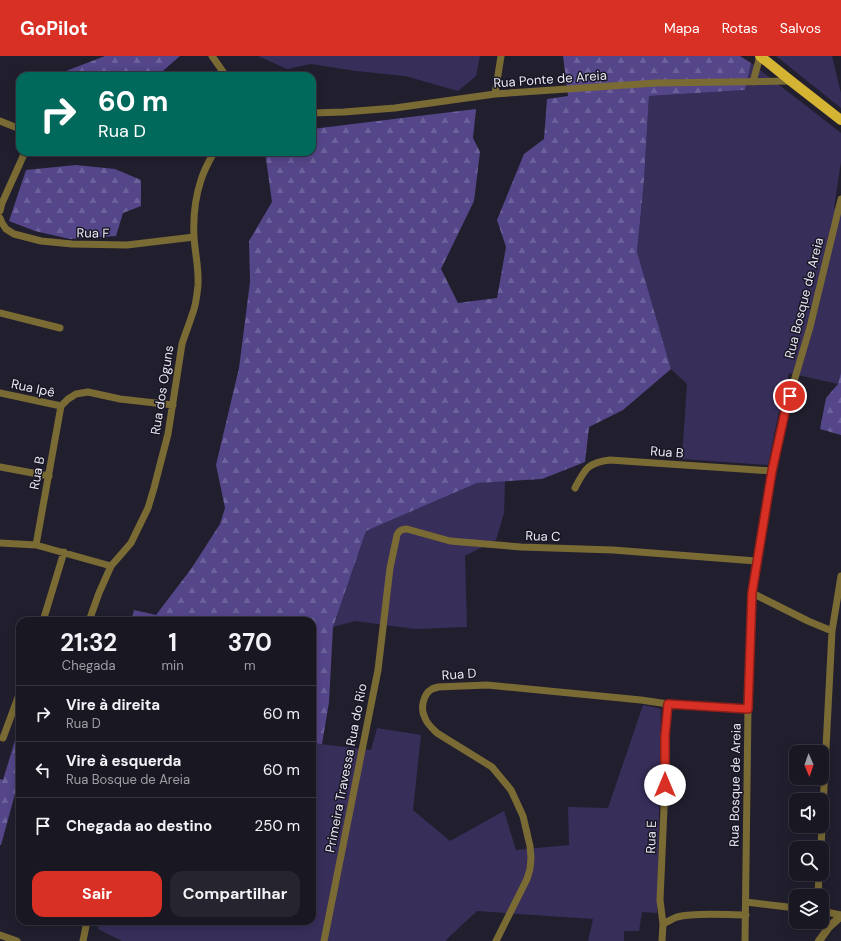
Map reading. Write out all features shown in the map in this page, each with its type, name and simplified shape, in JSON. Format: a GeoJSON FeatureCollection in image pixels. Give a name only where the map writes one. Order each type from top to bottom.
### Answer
{"type":"FeatureCollection","features":[{"type":"Feature","properties":{"kind":"main road"},"geometry":{"type":"LineString","coordinates":[[760,56],[841,120]]}},
{"type":"Feature","properties":{"kind":"street"},"geometry":{"type":"LineString","coordinates":[[212,56],[223,72]]}},
{"type":"Feature","properties":{"kind":"street"},"geometry":{"type":"LineString","coordinates":[[495,94],[501,56]]}},
{"type":"Feature","properties":{"kind":"street"},"geometry":{"type":"LineString","coordinates":[[753,82],[760,56]]}},
{"type":"Feature","properties":{"kind":"street","name":"Rua Ponte de Areia"},"geometry":{"type":"LineString","coordinates":[[316,113],[395,108],[495,94],[656,83],[791,82]]}},
{"type":"Feature","properties":{"kind":"street"},"geometry":{"type":"LineString","coordinates":[[0,120],[16,127]]}},
{"type":"Feature","properties":{"kind":"street"},"geometry":{"type":"LineString","coordinates":[[0,211],[2,203],[23,156]]}},
{"type":"Feature","properties":{"kind":"street","name":"Rua dos Oguns"},"geometry":{"type":"LineString","coordinates":[[91,617],[99,593],[112,566],[131,543],[148,508],[154,488],[168,434],[184,334],[193,314],[196,299],[198,268],[194,238],[194,214],[196,197],[201,179],[212,156]]}},
{"type":"Feature","properties":{"kind":"street","name":"Rua Bosque de Areia"},"geometry":{"type":"LineString","coordinates":[[745,941],[748,709],[752,593],[756,561],[772,471],[785,412],[810,327],[841,199]]}},
{"type":"Feature","properties":{"kind":"street","name":"Rua F"},"geometry":{"type":"LineString","coordinates":[[0,218],[6,229],[14,234],[41,241],[72,244],[127,245],[194,238]]}},
{"type":"Feature","properties":{"kind":"street"},"geometry":{"type":"LineString","coordinates":[[0,313],[60,328]]}},
{"type":"Feature","properties":{"kind":"street"},"geometry":{"type":"LineString","coordinates":[[61,406],[76,394],[88,392],[120,399],[173,405]]}},
{"type":"Feature","properties":{"kind":"street","name":"Rua Ipê"},"geometry":{"type":"LineString","coordinates":[[0,393],[61,406]]}},
{"type":"Feature","properties":{"kind":"street","name":"Rua B"},"geometry":{"type":"LineString","coordinates":[[36,545],[61,406]]}},
{"type":"Feature","properties":{"kind":"street","name":"Rua B"},"geometry":{"type":"LineString","coordinates":[[574,488],[586,469],[592,464],[610,460],[772,471]]}},
{"type":"Feature","properties":{"kind":"street"},"geometry":{"type":"LineString","coordinates":[[0,467],[49,476]]}},
{"type":"Feature","properties":{"kind":"street","name":"Rua C"},"geometry":{"type":"LineString","coordinates":[[387,599],[390,568],[397,535],[400,531],[407,528],[450,541],[521,547],[613,550],[756,561]]}},
{"type":"Feature","properties":{"kind":"street"},"geometry":{"type":"LineString","coordinates":[[0,543],[36,545],[112,566]]}},
{"type":"Feature","properties":{"kind":"street"},"geometry":{"type":"LineString","coordinates":[[43,617],[64,552]]}},
{"type":"Feature","properties":{"kind":"street"},"geometry":{"type":"LineString","coordinates":[[824,793],[832,631],[841,576]]}},
{"type":"Feature","properties":{"kind":"street"},"geometry":{"type":"LineString","coordinates":[[752,593],[808,621],[832,631]]}},
{"type":"Feature","properties":{"kind":"street","name":"Primeira Travessa Rua do Rio"},"geometry":{"type":"LineString","coordinates":[[324,941],[378,670],[387,599]]}},
{"type":"Feature","properties":{"kind":"street","name":"Rua D"},"geometry":{"type":"LineString","coordinates":[[496,941],[527,879],[530,869],[530,846],[523,816],[510,790],[492,767],[437,733],[424,718],[422,710],[428,692],[438,687],[487,685],[668,704],[748,709]]}},
{"type":"Feature","properties":{"kind":"street"},"geometry":{"type":"LineString","coordinates":[[3,738],[16,703]]}},
{"type":"Feature","properties":{"kind":"street","name":"Rua E"},"geometry":{"type":"LineString","coordinates":[[662,941],[663,924],[660,900],[665,792],[665,731],[668,704]]}},
{"type":"Feature","properties":{"kind":"street"},"geometry":{"type":"LineString","coordinates":[[746,902],[789,907]]}},
{"type":"Feature","properties":{"kind":"street"},"geometry":{"type":"LineString","coordinates":[[829,912],[841,915]]}},
{"type":"Feature","properties":{"kind":"street"},"geometry":{"type":"LineString","coordinates":[[663,924],[675,918],[685,916],[746,915]]}},
{"type":"Feature","properties":{"kind":"street"},"geometry":{"type":"LineString","coordinates":[[819,941],[829,927],[841,915]]}},
{"type":"Feature","properties":{"kind":"street"},"geometry":{"type":"LineString","coordinates":[[83,941],[86,925]]}},
{"type":"Feature","properties":{"kind":"street"},"geometry":{"type":"LineString","coordinates":[[0,935],[17,941]]}},
{"type":"Feature","properties":{"kind":"shaded area"},"geometry":{"type":"Polygon","coordinates":[[[258,56],[480,56],[476,76],[458,91],[405,76],[356,71],[311,64],[287,69],[258,56]]]}},
{"type":"Feature","properties":{"kind":"shaded area"},"geometry":{"type":"Polygon","coordinates":[[[776,56],[832,56],[841,93],[841,108],[776,56]]]}},
{"type":"Feature","properties":{"kind":"shaded area"},"geometry":{"type":"Polygon","coordinates":[[[751,63],[841,133],[841,162],[834,208],[841,213],[841,372],[838,384],[789,373],[779,411],[768,465],[682,459],[687,384],[671,369],[637,252],[644,180],[649,96],[745,90],[751,63]]]}},
{"type":"Feature","properties":{"kind":"shaded area"},"geometry":{"type":"Polygon","coordinates":[[[505,481],[504,513],[496,540],[465,556],[467,627],[415,629],[355,621],[333,627],[366,531],[477,483],[505,481]]]}},
{"type":"Feature","properties":{"kind":"shaded area"},"geometry":{"type":"Polygon","coordinates":[[[643,705],[661,709],[657,913],[642,912],[639,931],[624,931],[624,941],[588,941],[593,919],[477,911],[446,941],[122,941],[98,929],[98,925],[316,925],[316,743],[371,750],[377,728],[421,735],[413,810],[450,841],[504,811],[516,850],[569,845],[568,807],[608,808],[643,705]]]}},
{"type":"Feature","properties":{"kind":"green space"},"geometry":{"type":"Polygon","coordinates":[[[105,56],[180,56],[162,72],[63,72],[105,56]]]}},
{"type":"Feature","properties":{"kind":"green space"},"geometry":{"type":"Polygon","coordinates":[[[563,56],[740,56],[751,63],[745,90],[649,96],[644,180],[637,252],[671,369],[623,410],[589,427],[585,462],[542,479],[477,483],[366,531],[333,627],[329,702],[322,744],[316,743],[316,617],[132,617],[134,610],[156,615],[191,569],[220,524],[225,508],[216,465],[239,368],[250,282],[249,241],[272,202],[266,156],[316,156],[316,129],[476,109],[473,138],[480,152],[474,201],[441,269],[458,303],[497,298],[506,247],[497,220],[524,154],[544,139],[547,99],[568,96],[563,56]]]}},
{"type":"Feature","properties":{"kind":"green space"},"geometry":{"type":"Polygon","coordinates":[[[76,165],[115,169],[141,180],[141,206],[123,213],[116,236],[70,239],[35,231],[9,221],[26,170],[76,165]]]}},
{"type":"Feature","properties":{"kind":"green space"},"geometry":{"type":"Polygon","coordinates":[[[841,372],[841,435],[820,429],[826,398],[838,384],[841,372]]]}},
{"type":"Feature","properties":{"kind":"green space"},"geometry":{"type":"Polygon","coordinates":[[[16,737],[16,790],[0,845],[0,779],[3,780],[16,737]]]}},
{"type":"Feature","properties":{"kind":"route"},"geometry":{"type":"LineString","coordinates":[[665,785],[665,725],[668,704],[748,709],[751,603],[756,561],[772,471],[790,396]]}}]}
